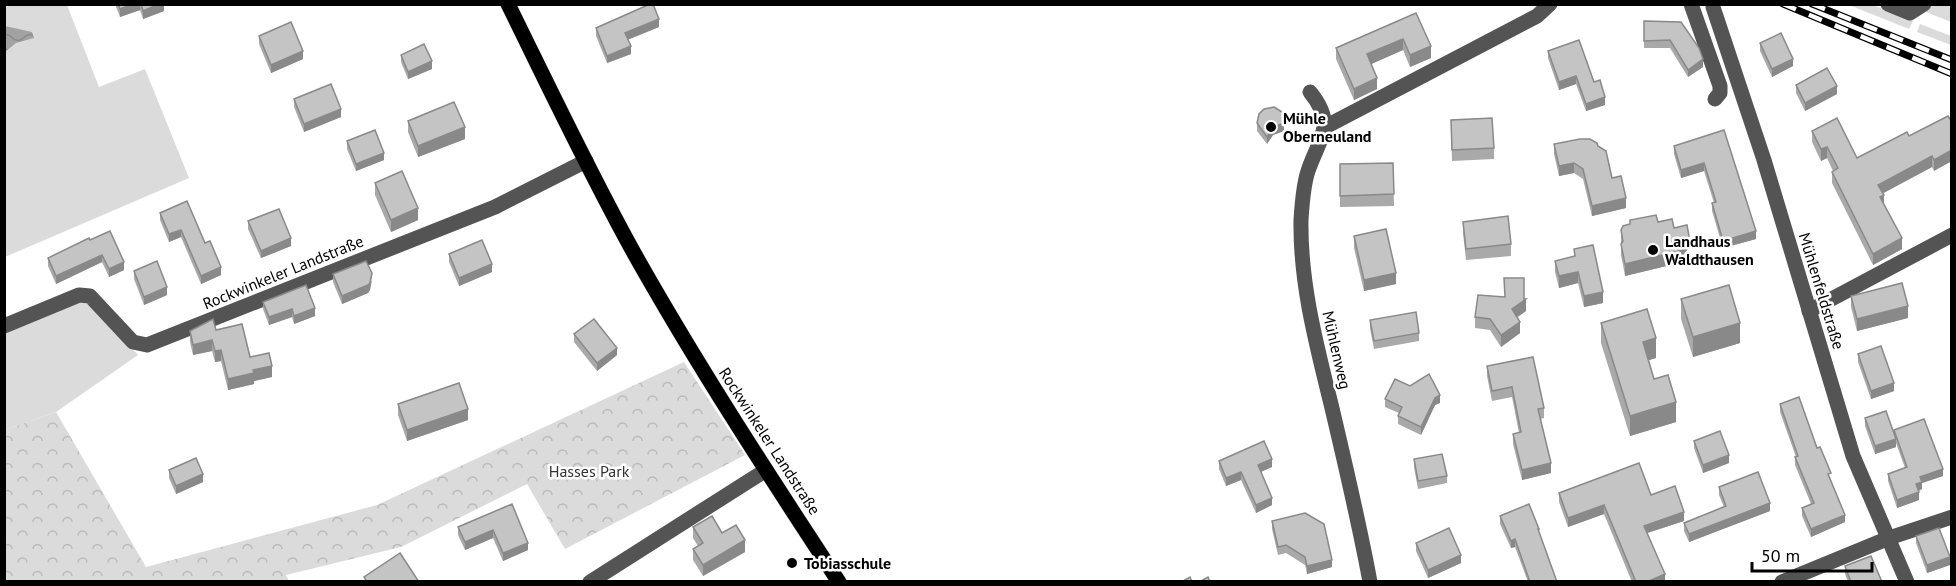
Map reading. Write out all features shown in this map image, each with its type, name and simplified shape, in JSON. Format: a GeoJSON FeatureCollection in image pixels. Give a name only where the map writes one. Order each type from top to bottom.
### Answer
{"type":"FeatureCollection","features":[{"type":"Feature","properties":{"kind":"main road","name":"Rockwinkeler Landstraße"},"geometry":{"type":"LineString","coordinates":[[508,4],[640,263],[704,372],[839,582]]}},
{"type":"Feature","properties":{"kind":"street"},"geometry":{"type":"LineString","coordinates":[[1310,92],[1319,103],[1325,127],[1537,16],[1550,4]]}},
{"type":"Feature","properties":{"kind":"street"},"geometry":{"type":"LineString","coordinates":[[1691,4],[1720,86],[1720,93],[1715,99]]}},
{"type":"Feature","properties":{"kind":"street"},"geometry":{"type":"LineString","coordinates":[[1888,4],[1910,13],[1924,4]]}},
{"type":"Feature","properties":{"kind":"street","name":"Mühlenfeldstraße"},"geometry":{"type":"LineString","coordinates":[[1713,7],[1764,160],[1853,456],[1907,582]]}},
{"type":"Feature","properties":{"kind":"street","name":"Mühlenweg"},"geometry":{"type":"LineString","coordinates":[[1325,127],[1305,179],[1301,219],[1303,274],[1311,320],[1370,582]]}},
{"type":"Feature","properties":{"kind":"street","name":"Rockwinkeler Landstraße"},"geometry":{"type":"LineString","coordinates":[[4,326],[79,295],[90,296],[133,342],[147,345],[495,207],[586,161]]}},
{"type":"Feature","properties":{"kind":"street"},"geometry":{"type":"LineString","coordinates":[[1809,311],[1952,235]]}},
{"type":"Feature","properties":{"kind":"street"},"geometry":{"type":"LineString","coordinates":[[590,582],[766,470]]}},
{"type":"Feature","properties":{"kind":"street"},"geometry":{"type":"LineString","coordinates":[[1782,582],[1888,537],[1952,517]]}},
{"type":"Feature","properties":{"kind":"green space"},"geometry":{"type":"Polygon","coordinates":[[[5,5],[67,5],[99,87],[145,69],[189,178],[5,257],[5,5]]]}},
{"type":"Feature","properties":{"kind":"green space"},"geometry":{"type":"Polygon","coordinates":[[[1849,5],[1873,5],[1913,21],[1909,29],[1849,5]]]}},
{"type":"Feature","properties":{"kind":"green space"},"geometry":{"type":"Polygon","coordinates":[[[1929,5],[1951,5],[1951,22],[1926,12],[1929,5]]]}},
{"type":"Feature","properties":{"kind":"green space"},"geometry":{"type":"Polygon","coordinates":[[[1920,24],[1951,36],[1951,45],[1917,32],[1920,24]]]}},
{"type":"Feature","properties":{"kind":"green space"},"geometry":{"type":"Polygon","coordinates":[[[79,300],[93,306],[138,355],[56,412],[5,430],[4,332],[79,300]]]}},
{"type":"Feature","properties":{"kind":"green space","name":"Hasses Park"},"geometry":{"type":"Polygon","coordinates":[[[684,362],[745,455],[565,549],[527,484],[401,547],[286,575],[289,581],[5,581],[5,430],[56,412],[146,567],[377,505],[684,362]]]}},
{"type":"Feature","properties":{"kind":"water"},"geometry":{"type":"Polygon","coordinates":[[[5,26],[32,32],[34,38],[16,43],[5,52],[5,26]]]}},
{"type":"Feature","properties":{"kind":"building"},"geometry":{"type":"Polygon","coordinates":[[[118,4],[133,4],[120,9],[118,4]]]}},
{"type":"Feature","properties":{"kind":"building"},"geometry":{"type":"Polygon","coordinates":[[[141,4],[159,4],[143,11],[141,4]]]}},
{"type":"Feature","properties":{"kind":"building"},"geometry":{"type":"Polygon","coordinates":[[[653,4],[659,19],[625,33],[631,46],[607,56],[596,28],[653,4]]]}},
{"type":"Feature","properties":{"kind":"building"},"geometry":{"type":"Polygon","coordinates":[[[1416,13],[1431,46],[1410,55],[1403,39],[1367,54],[1377,78],[1354,89],[1336,48],[1416,13]]]}},
{"type":"Feature","properties":{"kind":"building"},"geometry":{"type":"Polygon","coordinates":[[[1644,21],[1681,22],[1699,48],[1703,59],[1688,70],[1670,40],[1644,41],[1644,21]]]}},
{"type":"Feature","properties":{"kind":"building"},"geometry":{"type":"Polygon","coordinates":[[[291,22],[303,51],[271,65],[259,36],[291,22]]]}},
{"type":"Feature","properties":{"kind":"building"},"geometry":{"type":"Polygon","coordinates":[[[1781,33],[1793,59],[1772,69],[1760,43],[1781,33]]]}},
{"type":"Feature","properties":{"kind":"building"},"geometry":{"type":"Polygon","coordinates":[[[1579,40],[1594,82],[1600,80],[1605,97],[1586,104],[1576,76],[1559,82],[1548,51],[1579,40]]]}},
{"type":"Feature","properties":{"kind":"building"},"geometry":{"type":"Polygon","coordinates":[[[424,44],[432,61],[408,72],[401,55],[424,44]]]}},
{"type":"Feature","properties":{"kind":"building"},"geometry":{"type":"Polygon","coordinates":[[[1827,68],[1837,86],[1805,103],[1796,85],[1827,68]]]}},
{"type":"Feature","properties":{"kind":"building"},"geometry":{"type":"Polygon","coordinates":[[[331,84],[341,109],[304,124],[294,99],[331,84]]]}},
{"type":"Feature","properties":{"kind":"building"},"geometry":{"type":"Polygon","coordinates":[[[454,102],[465,127],[418,146],[408,121],[454,102]]]}},
{"type":"Feature","properties":{"kind":"building"},"geometry":{"type":"Polygon","coordinates":[[[1274,107],[1282,112],[1284,123],[1273,127],[1267,137],[1257,123],[1259,114],[1264,109],[1274,107]]]}},
{"type":"Feature","properties":{"kind":"building"},"geometry":{"type":"Polygon","coordinates":[[[1948,116],[1952,122],[1952,150],[1934,160],[1932,156],[1878,185],[1884,195],[1880,197],[1902,238],[1873,254],[1832,172],[1838,168],[1827,147],[1821,149],[1812,131],[1837,118],[1857,158],[1907,132],[1909,136],[1948,116]]]}},
{"type":"Feature","properties":{"kind":"building"},"geometry":{"type":"Polygon","coordinates":[[[1492,118],[1494,148],[1452,150],[1451,120],[1492,118]]]}},
{"type":"Feature","properties":{"kind":"building"},"geometry":{"type":"Polygon","coordinates":[[[375,130],[384,153],[356,164],[347,141],[375,130]]]}},
{"type":"Feature","properties":{"kind":"building"},"geometry":{"type":"Polygon","coordinates":[[[1724,130],[1756,231],[1723,241],[1712,203],[1716,202],[1704,163],[1681,170],[1674,146],[1724,130]]]}},
{"type":"Feature","properties":{"kind":"building"},"geometry":{"type":"Polygon","coordinates":[[[1590,139],[1606,151],[1612,178],[1621,176],[1626,198],[1592,206],[1583,169],[1574,163],[1559,166],[1554,144],[1590,139]]]}},
{"type":"Feature","properties":{"kind":"building"},"geometry":{"type":"Polygon","coordinates":[[[1393,163],[1394,194],[1340,196],[1340,164],[1393,163]]]}},
{"type":"Feature","properties":{"kind":"building"},"geometry":{"type":"Polygon","coordinates":[[[402,171],[418,208],[391,220],[375,183],[402,171]]]}},
{"type":"Feature","properties":{"kind":"building"},"geometry":{"type":"Polygon","coordinates":[[[187,201],[205,243],[210,241],[221,267],[201,276],[181,230],[169,234],[160,213],[187,201]]]}},
{"type":"Feature","properties":{"kind":"building"},"geometry":{"type":"Polygon","coordinates":[[[279,209],[291,238],[261,251],[248,221],[279,209]]]}},
{"type":"Feature","properties":{"kind":"building","name":"Landhaus Waldthausen"},"geometry":{"type":"Polygon","coordinates":[[[1656,215],[1658,222],[1672,219],[1674,228],[1687,225],[1689,236],[1682,246],[1683,250],[1625,264],[1621,244],[1623,226],[1630,224],[1630,220],[1656,215]]]}},
{"type":"Feature","properties":{"kind":"building"},"geometry":{"type":"Polygon","coordinates":[[[1508,216],[1511,244],[1466,249],[1463,222],[1508,216]]]}},
{"type":"Feature","properties":{"kind":"building"},"geometry":{"type":"Polygon","coordinates":[[[1386,229],[1396,273],[1364,280],[1354,236],[1386,229]]]}},
{"type":"Feature","properties":{"kind":"building"},"geometry":{"type":"Polygon","coordinates":[[[110,231],[124,262],[109,269],[102,255],[56,276],[48,258],[89,238],[90,240],[110,231]]]}},
{"type":"Feature","properties":{"kind":"building"},"geometry":{"type":"Polygon","coordinates":[[[482,240],[492,264],[459,278],[449,254],[482,240]]]}},
{"type":"Feature","properties":{"kind":"building"},"geometry":{"type":"Polygon","coordinates":[[[1593,245],[1603,292],[1584,296],[1578,272],[1559,276],[1555,261],[1575,256],[1574,249],[1593,245]]]}},
{"type":"Feature","properties":{"kind":"building"},"geometry":{"type":"Polygon","coordinates":[[[157,261],[167,287],[144,297],[134,271],[157,261]]]}},
{"type":"Feature","properties":{"kind":"building"},"geometry":{"type":"Polygon","coordinates":[[[366,261],[372,273],[370,283],[342,296],[333,274],[366,261]]]}},
{"type":"Feature","properties":{"kind":"building"},"geometry":{"type":"Polygon","coordinates":[[[1504,278],[1524,278],[1524,299],[1526,299],[1512,309],[1520,322],[1501,335],[1490,319],[1475,317],[1478,295],[1505,297],[1504,278]]]}},
{"type":"Feature","properties":{"kind":"building"},"geometry":{"type":"Polygon","coordinates":[[[1902,283],[1908,306],[1857,319],[1851,296],[1902,283]]]}},
{"type":"Feature","properties":{"kind":"building"},"geometry":{"type":"Polygon","coordinates":[[[306,285],[315,308],[294,316],[292,309],[269,317],[263,302],[306,285]]]}},
{"type":"Feature","properties":{"kind":"building"},"geometry":{"type":"Polygon","coordinates":[[[1729,285],[1740,323],[1693,337],[1681,299],[1729,285]]]}},
{"type":"Feature","properties":{"kind":"building"},"geometry":{"type":"Polygon","coordinates":[[[1647,309],[1656,338],[1643,342],[1654,379],[1668,375],[1676,402],[1630,416],[1601,323],[1647,309]]]}},
{"type":"Feature","properties":{"kind":"building"},"geometry":{"type":"Polygon","coordinates":[[[1416,312],[1419,333],[1374,341],[1370,320],[1416,312]]]}},
{"type":"Feature","properties":{"kind":"building"},"geometry":{"type":"Polygon","coordinates":[[[213,319],[216,330],[242,324],[250,357],[269,353],[272,366],[228,379],[221,350],[215,351],[212,340],[193,345],[190,331],[213,319]]]}},
{"type":"Feature","properties":{"kind":"building"},"geometry":{"type":"Polygon","coordinates":[[[594,319],[617,348],[597,363],[574,334],[594,319]]]}},
{"type":"Feature","properties":{"kind":"building"},"geometry":{"type":"Polygon","coordinates":[[[1881,346],[1894,383],[1871,391],[1858,354],[1881,346]]]}},
{"type":"Feature","properties":{"kind":"building"},"geometry":{"type":"Polygon","coordinates":[[[1533,357],[1544,408],[1538,409],[1551,463],[1522,470],[1513,434],[1521,432],[1512,387],[1492,391],[1487,366],[1533,357]]]}},
{"type":"Feature","properties":{"kind":"building"},"geometry":{"type":"Polygon","coordinates":[[[1429,374],[1440,395],[1435,398],[1421,427],[1398,416],[1402,407],[1385,399],[1395,379],[1410,386],[1429,374]]]}},
{"type":"Feature","properties":{"kind":"building"},"geometry":{"type":"Polygon","coordinates":[[[459,383],[468,409],[407,430],[398,404],[459,383]]]}},
{"type":"Feature","properties":{"kind":"building"},"geometry":{"type":"Polygon","coordinates":[[[1799,397],[1817,448],[1820,447],[1831,473],[1828,474],[1845,515],[1811,529],[1802,508],[1814,503],[1795,457],[1798,456],[1780,404],[1799,397]]]}},
{"type":"Feature","properties":{"kind":"building"},"geometry":{"type":"Polygon","coordinates":[[[1886,411],[1896,439],[1875,446],[1865,418],[1886,411]]]}},
{"type":"Feature","properties":{"kind":"building"},"geometry":{"type":"Polygon","coordinates":[[[1924,419],[1943,469],[1920,477],[1922,482],[1916,484],[1919,492],[1897,500],[1888,474],[1907,467],[1894,430],[1924,419]]]}},
{"type":"Feature","properties":{"kind":"building"},"geometry":{"type":"Polygon","coordinates":[[[1720,431],[1729,455],[1703,465],[1694,441],[1720,431]]]}},
{"type":"Feature","properties":{"kind":"building"},"geometry":{"type":"Polygon","coordinates":[[[1264,441],[1272,459],[1258,465],[1272,498],[1256,505],[1241,472],[1226,478],[1219,461],[1264,441]]]}},
{"type":"Feature","properties":{"kind":"building"},"geometry":{"type":"Polygon","coordinates":[[[1442,454],[1447,476],[1418,481],[1414,459],[1442,454]]]}},
{"type":"Feature","properties":{"kind":"building"},"geometry":{"type":"Polygon","coordinates":[[[196,458],[203,474],[176,486],[169,470],[196,458]]]}},
{"type":"Feature","properties":{"kind":"building"},"geometry":{"type":"Polygon","coordinates":[[[1639,463],[1651,495],[1675,486],[1684,512],[1644,526],[1665,574],[1647,582],[1636,582],[1604,505],[1568,518],[1559,493],[1639,463]]]}},
{"type":"Feature","properties":{"kind":"building"},"geometry":{"type":"Polygon","coordinates":[[[1758,472],[1770,503],[1689,534],[1684,523],[1726,506],[1719,487],[1758,472]]]}},
{"type":"Feature","properties":{"kind":"building"},"geometry":{"type":"Polygon","coordinates":[[[512,504],[528,543],[503,553],[493,530],[465,542],[458,527],[512,504]]]}},
{"type":"Feature","properties":{"kind":"building"},"geometry":{"type":"Polygon","coordinates":[[[1529,504],[1557,582],[1530,582],[1515,539],[1511,541],[1500,516],[1529,504]]]}},
{"type":"Feature","properties":{"kind":"building"},"geometry":{"type":"Polygon","coordinates":[[[1305,513],[1324,524],[1332,560],[1307,566],[1305,557],[1286,545],[1278,547],[1272,521],[1305,513]]]}},
{"type":"Feature","properties":{"kind":"building"},"geometry":{"type":"Polygon","coordinates":[[[712,516],[722,533],[736,525],[745,540],[703,565],[693,549],[703,543],[693,527],[712,516]]]}},
{"type":"Feature","properties":{"kind":"building"},"geometry":{"type":"Polygon","coordinates":[[[1449,528],[1461,555],[1428,570],[1416,543],[1449,528]]]}},
{"type":"Feature","properties":{"kind":"building"},"geometry":{"type":"Polygon","coordinates":[[[1939,528],[1950,557],[1927,565],[1916,536],[1939,528]]]}},
{"type":"Feature","properties":{"kind":"building"},"geometry":{"type":"Polygon","coordinates":[[[400,553],[419,582],[367,582],[364,577],[400,553]]]}},
{"type":"Feature","properties":{"kind":"building"},"geometry":{"type":"Polygon","coordinates":[[[1871,556],[1882,582],[1851,582],[1845,566],[1871,556]]]}},
{"type":"Feature","properties":{"kind":"building"},"geometry":{"type":"Polygon","coordinates":[[[1190,577],[1192,582],[1181,582],[1190,577]]]}},
{"type":"Feature","properties":{"kind":"building"},"geometry":{"type":"Polygon","coordinates":[[[1208,577],[1210,582],[1199,582],[1208,577]]]}},
{"type":"Feature","properties":{"kind":"railway"},"geometry":{"type":"LineString","coordinates":[[1783,4],[1952,74]]}},
{"type":"Feature","properties":{"kind":"railway"},"geometry":{"type":"LineString","coordinates":[[1812,4],[1952,60]]}},
{"type":"Feature","properties":{"kind":"place","name":"Mühle Oberneuland"},"geometry":{"type":"Point","coordinates":[1271,127]}},
{"type":"Feature","properties":{"kind":"place","name":"Landhaus Waldthausen"},"geometry":{"type":"Point","coordinates":[1653,250]}},
{"type":"Feature","properties":{"kind":"place","name":"Tobiasschule"},"geometry":{"type":"Point","coordinates":[792,563]}}]}
